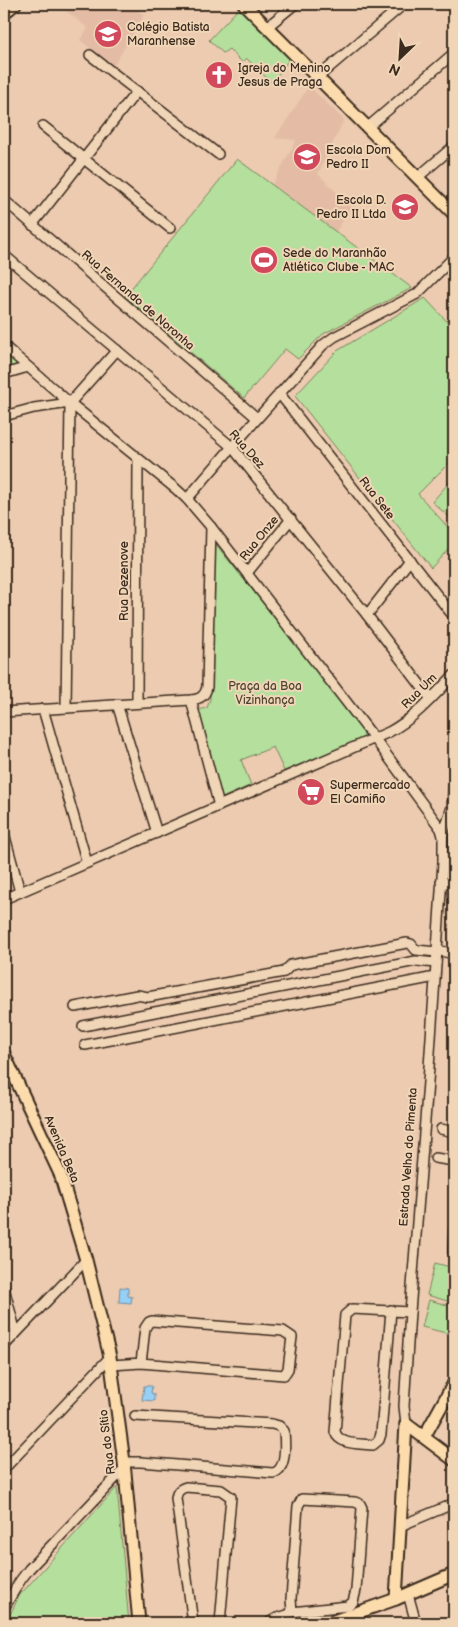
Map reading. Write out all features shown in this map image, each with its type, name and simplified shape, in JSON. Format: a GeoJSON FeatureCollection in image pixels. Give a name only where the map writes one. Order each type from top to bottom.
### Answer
{"type":"FeatureCollection","features":[{"type":"Feature","properties":{"kind":"main road"},"geometry":{"type":"LineString","coordinates":[[4,13],[15,4]]}},
{"type":"Feature","properties":{"kind":"main road"},"geometry":{"type":"LineString","coordinates":[[244,4],[454,214]]}},
{"type":"Feature","properties":{"kind":"main road","name":"Avenida Beta"},"geometry":{"type":"LineString","coordinates":[[4,1054],[60,1174],[86,1260]]}},
{"type":"Feature","properties":{"kind":"main road","name":"Rua do Sítio"},"geometry":{"type":"LineString","coordinates":[[86,1260],[111,1360],[124,1465],[139,1623]]}},
{"type":"Feature","properties":{"kind":"main road"},"geometry":{"type":"LineString","coordinates":[[424,1437],[454,1383]]}},
{"type":"Feature","properties":{"kind":"main road"},"geometry":{"type":"LineString","coordinates":[[406,1424],[454,1460]]}},
{"type":"Feature","properties":{"kind":"main road","name":"Estrada Velha do Pimenta"},"geometry":{"type":"LineString","coordinates":[[396,1599],[406,1424]]}},
{"type":"Feature","properties":{"kind":"main road"},"geometry":{"type":"LineString","coordinates":[[328,1623],[343,1621],[454,1574]]}},
{"type":"Feature","properties":{"kind":"street"},"geometry":{"type":"LineString","coordinates":[[267,27],[295,4]]}},
{"type":"Feature","properties":{"kind":"street"},"geometry":{"type":"LineString","coordinates":[[318,77],[404,4]]}},
{"type":"Feature","properties":{"kind":"street"},"geometry":{"type":"LineString","coordinates":[[368,128],[454,53]]}},
{"type":"Feature","properties":{"kind":"street"},"geometry":{"type":"LineString","coordinates":[[90,55],[218,154]]}},
{"type":"Feature","properties":{"kind":"street"},"geometry":{"type":"LineString","coordinates":[[32,225],[137,91]]}},
{"type":"Feature","properties":{"kind":"street"},"geometry":{"type":"LineString","coordinates":[[43,126],[170,228]]}},
{"type":"Feature","properties":{"kind":"street"},"geometry":{"type":"LineString","coordinates":[[418,177],[454,146]]}},
{"type":"Feature","properties":{"kind":"street","name":"Rua Fernando de Noronha"},"geometry":{"type":"LineString","coordinates":[[4,200],[257,418]]}},
{"type":"Feature","properties":{"kind":"street","name":"Rua Dez"},"geometry":{"type":"LineString","coordinates":[[4,255],[232,446],[367,615],[431,699]]}},
{"type":"Feature","properties":{"kind":"street"},"geometry":{"type":"LineString","coordinates":[[187,499],[279,393],[329,340],[417,294],[454,257]]}},
{"type":"Feature","properties":{"kind":"street","name":"Estrada Velha do Pimenta"},"geometry":{"type":"LineString","coordinates":[[4,346],[187,499],[211,527],[375,739],[435,818],[441,829],[443,836],[443,862],[410,1312],[404,1406],[406,1424]]}},
{"type":"Feature","properties":{"kind":"street"},"geometry":{"type":"LineString","coordinates":[[4,416],[34,408],[70,403],[117,350]]}},
{"type":"Feature","properties":{"kind":"street"},"geometry":{"type":"LineString","coordinates":[[4,374],[28,367]]}},
{"type":"Feature","properties":{"kind":"street","name":"Rua Sete"},"geometry":{"type":"LineString","coordinates":[[279,393],[454,617]]}},
{"type":"Feature","properties":{"kind":"street"},"geometry":{"type":"LineString","coordinates":[[66,708],[70,403]]}},
{"type":"Feature","properties":{"kind":"street","name":"Rua Dezenove"},"geometry":{"type":"LineString","coordinates":[[137,703],[138,459]]}},
{"type":"Feature","properties":{"kind":"street","name":"Rua Onze"},"geometry":{"type":"LineString","coordinates":[[247,573],[291,519]]}},
{"type":"Feature","properties":{"kind":"street"},"geometry":{"type":"LineString","coordinates":[[4,712],[201,698],[207,688],[211,527]]}},
{"type":"Feature","properties":{"kind":"street"},"geometry":{"type":"LineString","coordinates":[[367,615],[410,560]]}},
{"type":"Feature","properties":{"kind":"street","name":"Rua Um"},"geometry":{"type":"LineString","coordinates":[[4,899],[375,739],[403,725],[418,713],[454,675]]}},
{"type":"Feature","properties":{"kind":"street"},"geometry":{"type":"LineString","coordinates":[[191,700],[219,806]]}},
{"type":"Feature","properties":{"kind":"street"},"geometry":{"type":"LineString","coordinates":[[117,704],[157,833]]}},
{"type":"Feature","properties":{"kind":"street"},"geometry":{"type":"LineString","coordinates":[[43,709],[87,863]]}},
{"type":"Feature","properties":{"kind":"street"},"geometry":{"type":"LineString","coordinates":[[443,836],[452,807],[454,782]]}},
{"type":"Feature","properties":{"kind":"street"},"geometry":{"type":"LineString","coordinates":[[4,833],[20,892]]}},
{"type":"Feature","properties":{"kind":"street"},"geometry":{"type":"LineString","coordinates":[[443,862],[454,861]]}},
{"type":"Feature","properties":{"kind":"street"},"geometry":{"type":"LineString","coordinates":[[441,882],[454,884]]}},
{"type":"Feature","properties":{"kind":"street"},"geometry":{"type":"LineString","coordinates":[[75,1007],[137,995],[148,997],[284,972],[291,965],[407,943],[416,950],[454,954]]}},
{"type":"Feature","properties":{"kind":"street"},"geometry":{"type":"LineString","coordinates":[[83,1026],[416,961],[436,963]]}},
{"type":"Feature","properties":{"kind":"street"},"geometry":{"type":"LineString","coordinates":[[85,1045],[435,977]]}},
{"type":"Feature","properties":{"kind":"street"},"geometry":{"type":"LineString","coordinates":[[441,1129],[454,1132]]}},
{"type":"Feature","properties":{"kind":"street"},"geometry":{"type":"LineString","coordinates":[[435,1158],[454,1161]]}},
{"type":"Feature","properties":{"kind":"street"},"geometry":{"type":"LineString","coordinates":[[453,1252],[454,1230]]}},
{"type":"Feature","properties":{"kind":"street"},"geometry":{"type":"LineString","coordinates":[[4,1346],[86,1260]]}},
{"type":"Feature","properties":{"kind":"street"},"geometry":{"type":"LineString","coordinates":[[4,1288],[16,1333]]}},
{"type":"Feature","properties":{"kind":"street"},"geometry":{"type":"LineString","coordinates":[[391,1310],[379,1440],[373,1445],[343,1442],[335,1432],[345,1314],[352,1309],[391,1310],[410,1312]]}},
{"type":"Feature","properties":{"kind":"street"},"geometry":{"type":"LineString","coordinates":[[4,1469],[111,1360],[141,1363],[284,1376],[288,1370],[292,1337],[283,1331],[152,1321],[145,1328],[141,1363]]}},
{"type":"Feature","properties":{"kind":"street"},"geometry":{"type":"LineString","coordinates":[[4,1608],[29,1570],[124,1465],[141,1462],[273,1473],[281,1468],[283,1462],[284,1430],[279,1426],[272,1424],[135,1416]]}},
{"type":"Feature","properties":{"kind":"street"},"geometry":{"type":"LineString","coordinates":[[193,1623],[176,1498],[180,1489],[186,1488],[221,1490],[230,1497],[220,1623]]}},
{"type":"Feature","properties":{"kind":"street"},"geometry":{"type":"LineString","coordinates":[[269,1623],[292,1612],[348,1606],[353,1602],[356,1590],[363,1512],[360,1504],[355,1502],[306,1499],[299,1503],[291,1599],[292,1612]]}},
{"type":"Feature","properties":{"kind":"street"},"geometry":{"type":"LineString","coordinates":[[400,1526],[450,1505]]}},
{"type":"Feature","properties":{"kind":"street"},"geometry":{"type":"LineString","coordinates":[[408,1594],[416,1623]]}},
{"type":"Feature","properties":{"kind":"shaded area","name":"Colégio Batista Maranhense"},"geometry":{"type":"Polygon","coordinates":[[[57,4],[129,4],[144,15],[113,67],[80,40],[88,28],[57,4]]]}},
{"type":"Feature","properties":{"kind":"shaded area","name":"Escola Dom Pedro II"},"geometry":{"type":"Polygon","coordinates":[[[309,86],[344,120],[318,174],[351,207],[336,232],[272,185],[296,140],[275,138],[309,86]]]}},
{"type":"Feature","properties":{"kind":"green space"},"geometry":{"type":"Polygon","coordinates":[[[239,8],[290,58],[272,83],[246,58],[242,62],[229,49],[223,53],[209,40],[239,8]]]}},
{"type":"Feature","properties":{"kind":"green space","name":"Sede do Maranhão Atlético Clube - MAC"},"geometry":{"type":"Polygon","coordinates":[[[237,159],[412,288],[323,334],[298,359],[285,349],[244,398],[125,296],[237,159]]]}},
{"type":"Feature","properties":{"kind":"green space"},"geometry":{"type":"Polygon","coordinates":[[[425,298],[454,329],[454,458],[418,494],[454,534],[454,543],[431,568],[295,396],[337,351],[425,298]]]}},
{"type":"Feature","properties":{"kind":"green space"},"geometry":{"type":"Polygon","coordinates":[[[4,350],[20,364],[4,369],[4,350]]]}},
{"type":"Feature","properties":{"kind":"green space"},"geometry":{"type":"Polygon","coordinates":[[[454,477],[454,521],[432,502],[454,477]]]}},
{"type":"Feature","properties":{"kind":"green space","name":"Praça da Boa Vizinhança"},"geometry":{"type":"Polygon","coordinates":[[[214,542],[369,736],[284,771],[273,747],[241,760],[251,785],[222,798],[198,710],[207,708],[210,699],[214,542]]]}},
{"type":"Feature","properties":{"kind":"green space"},"geometry":{"type":"Polygon","coordinates":[[[435,1263],[454,1268],[454,1303],[427,1295],[435,1263]]]}},
{"type":"Feature","properties":{"kind":"green space"},"geometry":{"type":"Polygon","coordinates":[[[429,1300],[454,1307],[454,1335],[422,1327],[429,1300]]]}},
{"type":"Feature","properties":{"kind":"green space"},"geometry":{"type":"Polygon","coordinates":[[[117,1487],[129,1623],[6,1623],[19,1596],[117,1487]]]}},
{"type":"Feature","properties":{"kind":"water"},"geometry":{"type":"Polygon","coordinates":[[[120,1287],[128,1288],[128,1296],[132,1297],[131,1303],[119,1302],[120,1287]]]}},
{"type":"Feature","properties":{"kind":"water"},"geometry":{"type":"Polygon","coordinates":[[[144,1386],[152,1386],[151,1393],[154,1394],[154,1401],[142,1400],[144,1386]]]}},
{"type":"Feature","properties":{"kind":"place","name":"Colégio Batista Maranhense"},"geometry":{"type":"Point","coordinates":[108,34]}},
{"type":"Feature","properties":{"kind":"place","name":"Igreja do Menino Jesus de Praga"},"geometry":{"type":"Point","coordinates":[219,75]}},
{"type":"Feature","properties":{"kind":"place","name":"Escola Dom Pedro II"},"geometry":{"type":"Point","coordinates":[307,157]}},
{"type":"Feature","properties":{"kind":"place","name":"Escola D. Pedro II Ltda"},"geometry":{"type":"Point","coordinates":[405,207]}},
{"type":"Feature","properties":{"kind":"place","name":"Sede do Maranhão Atlético Clube - MAC"},"geometry":{"type":"Point","coordinates":[264,260]}},
{"type":"Feature","properties":{"kind":"place","name":"Supermercado El Camiño"},"geometry":{"type":"Point","coordinates":[311,792]}}]}
